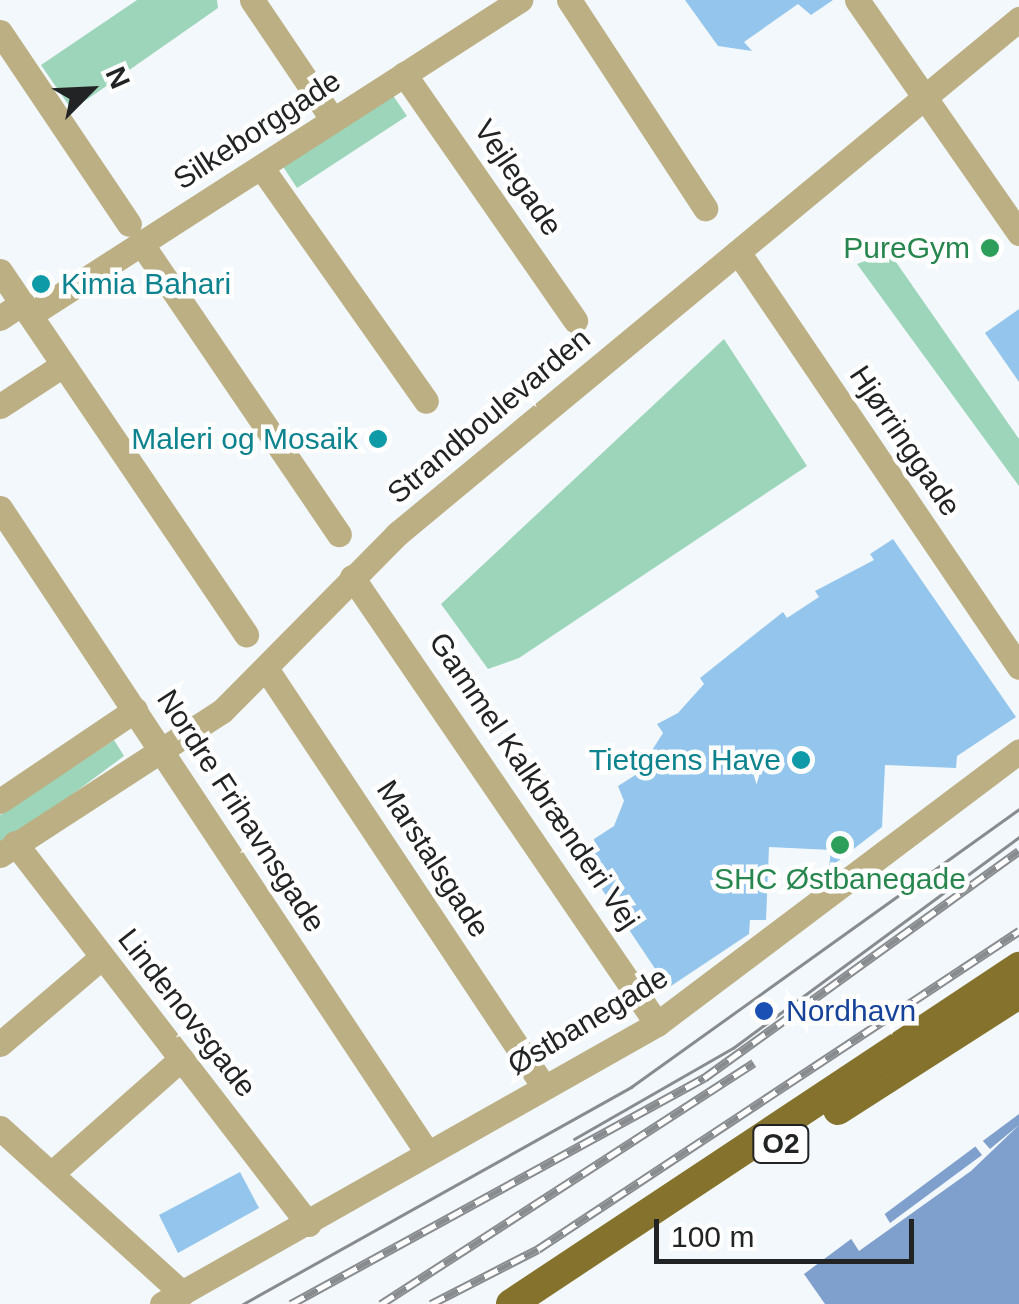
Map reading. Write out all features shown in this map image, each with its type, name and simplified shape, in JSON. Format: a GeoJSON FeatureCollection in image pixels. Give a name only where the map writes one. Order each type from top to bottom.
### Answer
{"type":"FeatureCollection","features":[{"type":"Feature","properties":{"kind":"main road","name":"O2"},"geometry":{"type":"LineString","coordinates":[[511,1304],[1019,967]]}},
{"type":"Feature","properties":{"kind":"main road","name":"O2"},"geometry":{"type":"LineString","coordinates":[[550,1304],[761,1155],[1019,994]]}},
{"type":"Feature","properties":{"kind":"street","name":"Silkeborggade"},"geometry":{"type":"LineString","coordinates":[[17,312],[135,234],[261,167],[520,0]]}},
{"type":"Feature","properties":{"kind":"street"},"geometry":{"type":"LineString","coordinates":[[568,0],[706,208]]}},
{"type":"Feature","properties":{"kind":"street"},"geometry":{"type":"LineString","coordinates":[[857,0],[1014,216]]}},
{"type":"Feature","properties":{"kind":"street"},"geometry":{"type":"LineString","coordinates":[[260,3],[333,120]]}},
{"type":"Feature","properties":{"kind":"street","name":"Strandboulevarden"},"geometry":{"type":"LineString","coordinates":[[7,849],[165,754],[267,670],[352,577],[1019,19]]}},
{"type":"Feature","properties":{"kind":"street"},"geometry":{"type":"LineString","coordinates":[[0,32],[8,61],[135,234],[339,534]]}},
{"type":"Feature","properties":{"kind":"street","name":"Vejlegade"},"geometry":{"type":"LineString","coordinates":[[404,74],[574,320]]}},
{"type":"Feature","properties":{"kind":"street"},"geometry":{"type":"LineString","coordinates":[[261,167],[426,401]]}},
{"type":"Feature","properties":{"kind":"street","name":"Hjørringgade"},"geometry":{"type":"LineString","coordinates":[[738,252],[1019,667]]}},
{"type":"Feature","properties":{"kind":"street"},"geometry":{"type":"LineString","coordinates":[[0,271],[17,312],[63,364],[246,634]]}},
{"type":"Feature","properties":{"kind":"street"},"geometry":{"type":"LineString","coordinates":[[0,406],[63,364]]}},
{"type":"Feature","properties":{"kind":"street","name":"Nordre Frihavnsgade"},"geometry":{"type":"LineString","coordinates":[[0,508],[426,1151]]}},
{"type":"Feature","properties":{"kind":"street","name":"Gammel Kalkbrænderi Vej"},"geometry":{"type":"LineString","coordinates":[[352,577],[657,1024]]}},
{"type":"Feature","properties":{"kind":"street","name":"Marstalsgade"},"geometry":{"type":"LineString","coordinates":[[267,670],[543,1086]]}},
{"type":"Feature","properties":{"kind":"street"},"geometry":{"type":"LineString","coordinates":[[0,801],[135,710]]}},
{"type":"Feature","properties":{"kind":"street","name":"Østbanegade"},"geometry":{"type":"LineString","coordinates":[[172,1299],[308,1224],[426,1151],[657,1024],[1019,751]]}},
{"type":"Feature","properties":{"kind":"street","name":"Lindenovsgade"},"geometry":{"type":"LineString","coordinates":[[7,849],[102,957],[308,1224]]}},
{"type":"Feature","properties":{"kind":"street"},"geometry":{"type":"LineString","coordinates":[[0,1044],[102,957]]}},
{"type":"Feature","properties":{"kind":"street"},"geometry":{"type":"LineString","coordinates":[[51,1174],[181,1059]]}},
{"type":"Feature","properties":{"kind":"street"},"geometry":{"type":"LineString","coordinates":[[0,1128],[51,1174],[172,1299]]}},
{"type":"Feature","properties":{"kind":"green space"},"geometry":{"type":"Polygon","coordinates":[[[137,0],[217,0],[218,8],[72,110],[41,65],[137,0]]]}},
{"type":"Feature","properties":{"kind":"green space"},"geometry":{"type":"Polygon","coordinates":[[[392,94],[407,116],[297,188],[282,165],[392,94]]]}},
{"type":"Feature","properties":{"kind":"green space"},"geometry":{"type":"Polygon","coordinates":[[[889,252],[1019,439],[1019,486],[857,264],[889,252]]]}},
{"type":"Feature","properties":{"kind":"green space"},"geometry":{"type":"Polygon","coordinates":[[[724,339],[807,466],[519,658],[488,669],[441,604],[724,339]]]}},
{"type":"Feature","properties":{"kind":"green space"},"geometry":{"type":"Polygon","coordinates":[[[114,740],[124,756],[0,848],[0,815],[114,740]]]}},
{"type":"Feature","properties":{"kind":"water"},"geometry":{"type":"Polygon","coordinates":[[[1019,1114],[1019,1304],[825,1304],[804,1274],[1019,1114]]]}},
{"type":"Feature","properties":{"kind":"pier"},"geometry":{"type":"Polygon","coordinates":[[[1019,1125],[971,1171],[859,1251],[850,1237],[884,1213],[890,1223],[982,1155],[975,1146],[982,1140],[990,1149],[1019,1125]]]}},
{"type":"Feature","properties":{"kind":"building"},"geometry":{"type":"Polygon","coordinates":[[[685,0],[833,0],[811,15],[798,4],[744,42],[752,51],[718,46],[685,0]]]}},
{"type":"Feature","properties":{"kind":"building"},"geometry":{"type":"Polygon","coordinates":[[[1019,309],[1019,382],[985,333],[1019,309]]]}},
{"type":"Feature","properties":{"kind":"building","name":"Tietgens Have"},"geometry":{"type":"Polygon","coordinates":[[[893,539],[1016,717],[957,756],[956,768],[885,765],[882,827],[829,868],[831,850],[769,847],[766,920],[750,920],[749,934],[668,988],[593,876],[594,839],[614,826],[624,801],[618,786],[637,774],[663,733],[657,724],[678,713],[704,684],[700,678],[783,612],[787,618],[819,597],[815,591],[874,560],[870,554],[893,539]]]}},
{"type":"Feature","properties":{"kind":"building"},"geometry":{"type":"Polygon","coordinates":[[[240,1172],[259,1208],[178,1253],[159,1215],[240,1172]]]}},
{"type":"Feature","properties":{"kind":"tram line"},"geometry":{"type":"LineString","coordinates":[[243,1304],[631,1087],[1019,809]]}},
{"type":"Feature","properties":{"kind":"tram line"},"geometry":{"type":"LineString","coordinates":[[574,1139],[733,1048],[1019,837]]}},
{"type":"Feature","properties":{"kind":"railway"},"geometry":{"type":"LineString","coordinates":[[291,1304],[704,1078],[1019,851]]}},
{"type":"Feature","properties":{"kind":"railway"},"geometry":{"type":"LineString","coordinates":[[431,1304],[538,1249],[1019,931]]}},
{"type":"Feature","properties":{"kind":"railway"},"geometry":{"type":"LineString","coordinates":[[381,1304],[754,1063]]}},
{"type":"Feature","properties":{"kind":"place","name":"PureGym"},"geometry":{"type":"Point","coordinates":[990,248]}},
{"type":"Feature","properties":{"kind":"place","name":"Kimia Bahari"},"geometry":{"type":"Point","coordinates":[41,284]}},
{"type":"Feature","properties":{"kind":"place","name":"Maleri og Mosaik"},"geometry":{"type":"Point","coordinates":[378,439]}},
{"type":"Feature","properties":{"kind":"place","name":"Tietgens Have"},"geometry":{"type":"Point","coordinates":[801,760]}},
{"type":"Feature","properties":{"kind":"place","name":"SHC Østbanegade"},"geometry":{"type":"Point","coordinates":[840,845]}},
{"type":"Feature","properties":{"kind":"place","name":"Nordhavn"},"geometry":{"type":"Point","coordinates":[764,1011]}}]}
